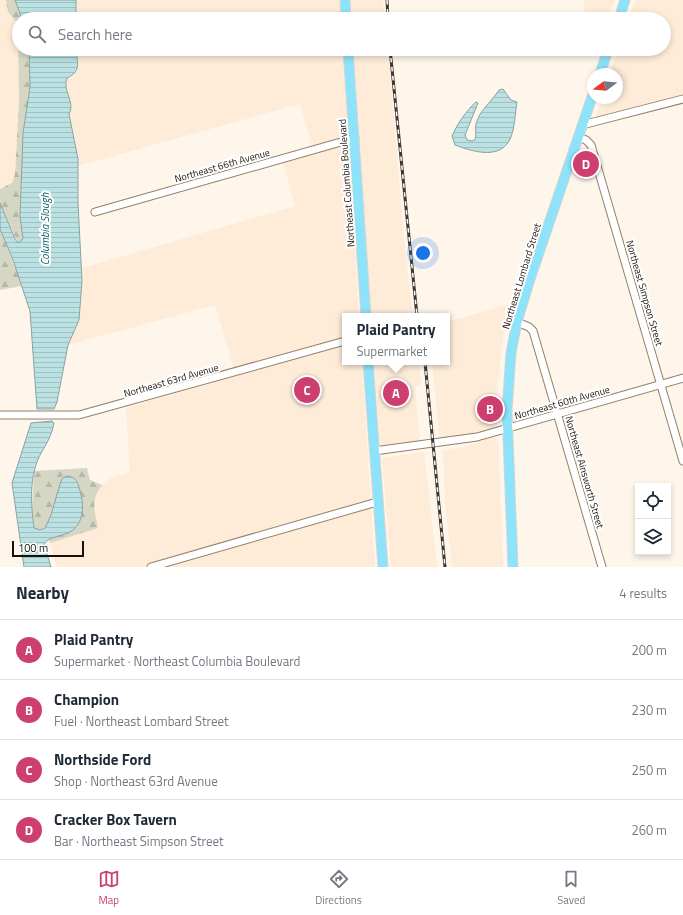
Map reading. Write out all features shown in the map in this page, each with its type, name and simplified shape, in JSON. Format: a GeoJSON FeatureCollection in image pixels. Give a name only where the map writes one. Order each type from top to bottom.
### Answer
{"type":"FeatureCollection","features":[{"type":"Feature","properties":{"kind":"main road"},"geometry":{"type":"LineString","coordinates":[[345,0],[346,12]]}},
{"type":"Feature","properties":{"kind":"main road"},"geometry":{"type":"LineString","coordinates":[[621,12],[625,0]]}},
{"type":"Feature","properties":{"kind":"main road","name":"Northeast Columbia Boulevard"},"geometry":{"type":"LineString","coordinates":[[349,56],[366,313]]}},
{"type":"Feature","properties":{"kind":"main road"},"geometry":{"type":"LineString","coordinates":[[602,68],[606,56]]}},
{"type":"Feature","properties":{"kind":"main road","name":"Northeast Lombard Street"},"geometry":{"type":"LineString","coordinates":[[516,567],[507,429],[509,373],[517,322],[530,279],[589,104]]}},
{"type":"Feature","properties":{"kind":"main road"},"geometry":{"type":"LineString","coordinates":[[368,365],[377,502],[383,567]]}},
{"type":"Feature","properties":{"kind":"street"},"geometry":{"type":"LineString","coordinates":[[582,125],[683,99]]}},
{"type":"Feature","properties":{"kind":"street","name":"Northeast Simpson Street"},"geometry":{"type":"LineString","coordinates":[[578,137],[586,140],[591,145],[681,447],[683,461]]}},
{"type":"Feature","properties":{"kind":"street","name":"Northeast 66th Avenue"},"geometry":{"type":"LineString","coordinates":[[95,212],[355,138]]}},
{"type":"Feature","properties":{"kind":"street","name":"Northeast Ainsworth Street"},"geometry":{"type":"LineString","coordinates":[[517,322],[529,326],[533,331],[602,567]]}},
{"type":"Feature","properties":{"kind":"street","name":"Northeast 63rd Avenue"},"geometry":{"type":"LineString","coordinates":[[0,415],[22,414],[67,417],[79,416],[342,342]]}},
{"type":"Feature","properties":{"kind":"street","name":"Northeast 60th Avenue"},"geometry":{"type":"LineString","coordinates":[[374,451],[465,440],[683,378]]}},
{"type":"Feature","properties":{"kind":"street"},"geometry":{"type":"LineString","coordinates":[[151,567],[377,502]]}},
{"type":"Feature","properties":{"kind":"shaded area"},"geometry":{"type":"Polygon","coordinates":[[[0,0],[6,0],[8,12],[12,17],[12,56],[18,56],[19,102],[15,174],[12,183],[0,189],[0,0]]]}},
{"type":"Feature","properties":{"kind":"shaded area"},"geometry":{"type":"Polygon","coordinates":[[[76,0],[341,0],[342,12],[76,12],[76,0]]]}},
{"type":"Feature","properties":{"kind":"shaded area"},"geometry":{"type":"Polygon","coordinates":[[[351,0],[383,0],[384,12],[351,12],[351,0]]]}},
{"type":"Feature","properties":{"kind":"shaded area"},"geometry":{"type":"Polygon","coordinates":[[[585,0],[614,0],[610,12],[585,12],[585,0]]]}},
{"type":"Feature","properties":{"kind":"shaded area"},"geometry":{"type":"Polygon","coordinates":[[[635,0],[683,0],[683,96],[595,119],[600,104],[623,104],[623,68],[612,68],[616,56],[671,56],[671,12],[631,12],[635,0]]]}},
{"type":"Feature","properties":{"kind":"shaded area"},"geometry":{"type":"Polygon","coordinates":[[[77,56],[343,56],[359,313],[342,313],[342,365],[362,365],[375,567],[57,567],[50,543],[98,528],[94,501],[96,493],[102,485],[111,478],[130,472],[126,408],[236,376],[215,305],[68,345],[79,320],[82,268],[295,206],[283,163],[314,154],[300,104],[78,166],[68,114],[72,105],[67,93],[66,82],[67,78],[75,74],[78,69],[77,56]]]}},
{"type":"Feature","properties":{"kind":"shaded area"},"geometry":{"type":"Polygon","coordinates":[[[354,56],[389,56],[405,249],[413,313],[371,313],[354,56]]]}},
{"type":"Feature","properties":{"kind":"shaded area"},"geometry":{"type":"Polygon","coordinates":[[[510,304],[502,343],[498,384],[497,425],[464,436],[440,439],[432,365],[450,365],[450,321],[510,304]]]}},
{"type":"Feature","properties":{"kind":"shaded area"},"geometry":{"type":"Polygon","coordinates":[[[374,365],[419,365],[421,385],[415,386],[420,442],[384,446],[380,443],[374,365]]]}},
{"type":"Feature","properties":{"kind":"shaded area"},"geometry":{"type":"Polygon","coordinates":[[[496,438],[498,441],[503,567],[452,567],[445,501],[443,450],[463,447],[496,438]]]}},
{"type":"Feature","properties":{"kind":"shaded area"},"geometry":{"type":"Polygon","coordinates":[[[424,452],[437,567],[391,567],[382,458],[424,452]]]}},
{"type":"Feature","properties":{"kind":"green space"},"geometry":{"type":"Polygon","coordinates":[[[6,0],[15,0],[19,12],[12,12],[12,17],[8,12],[6,0]]]}},
{"type":"Feature","properties":{"kind":"green space"},"geometry":{"type":"Polygon","coordinates":[[[18,56],[29,56],[30,87],[23,133],[20,216],[23,239],[18,243],[0,203],[0,189],[12,183],[15,174],[19,102],[18,56]]]}},
{"type":"Feature","properties":{"kind":"green space"},"geometry":{"type":"Polygon","coordinates":[[[0,229],[22,286],[0,290],[0,229]]]}},
{"type":"Feature","properties":{"kind":"green space"},"geometry":{"type":"Polygon","coordinates":[[[87,468],[90,480],[102,485],[96,496],[94,506],[98,528],[50,543],[49,539],[55,537],[83,504],[78,482],[62,479],[49,521],[40,530],[34,528],[32,512],[34,471],[87,468]]]}},
{"type":"Feature","properties":{"kind":"water"},"geometry":{"type":"Polygon","coordinates":[[[15,0],[76,0],[76,12],[19,12],[15,0]]]}},
{"type":"Feature","properties":{"kind":"water","name":"Columbia Slough"},"geometry":{"type":"Polygon","coordinates":[[[29,56],[77,56],[77,69],[67,78],[66,88],[71,106],[69,114],[78,159],[78,203],[82,281],[79,320],[68,345],[57,402],[54,409],[37,409],[30,311],[13,260],[0,229],[0,203],[15,239],[18,243],[23,239],[20,216],[23,133],[30,87],[29,56]]]}},
{"type":"Feature","properties":{"kind":"water"},"geometry":{"type":"Polygon","coordinates":[[[503,89],[511,100],[517,102],[511,137],[504,147],[491,152],[484,152],[469,150],[455,145],[452,136],[459,122],[468,110],[476,102],[478,103],[465,135],[467,140],[472,141],[475,140],[476,123],[481,113],[499,90],[503,89]]]}},
{"type":"Feature","properties":{"kind":"water"},"geometry":{"type":"Polygon","coordinates":[[[52,421],[54,423],[52,432],[39,457],[32,483],[34,528],[40,530],[45,528],[51,515],[62,479],[66,476],[76,480],[81,493],[81,519],[74,529],[68,533],[49,539],[44,544],[51,567],[24,567],[12,483],[31,423],[52,421]]]}},
{"type":"Feature","properties":{"kind":"railway"},"geometry":{"type":"LineString","coordinates":[[387,0],[388,12]]}},
{"type":"Feature","properties":{"kind":"railway"},"geometry":{"type":"LineString","coordinates":[[391,56],[417,313]]}},
{"type":"Feature","properties":{"kind":"railway"},"geometry":{"type":"LineString","coordinates":[[425,365],[445,567]]}},
{"type":"Feature","properties":{"kind":"place","name":"Cracker Box Tavern"},"geometry":{"type":"Point","coordinates":[586,164]}},
{"type":"Feature","properties":{"kind":"place","name":"Northside Ford"},"geometry":{"type":"Point","coordinates":[307,390]}},
{"type":"Feature","properties":{"kind":"place","name":"Plaid Pantry"},"geometry":{"type":"Point","coordinates":[396,393]}},
{"type":"Feature","properties":{"kind":"place","name":"Champion"},"geometry":{"type":"Point","coordinates":[490,409]}}]}
